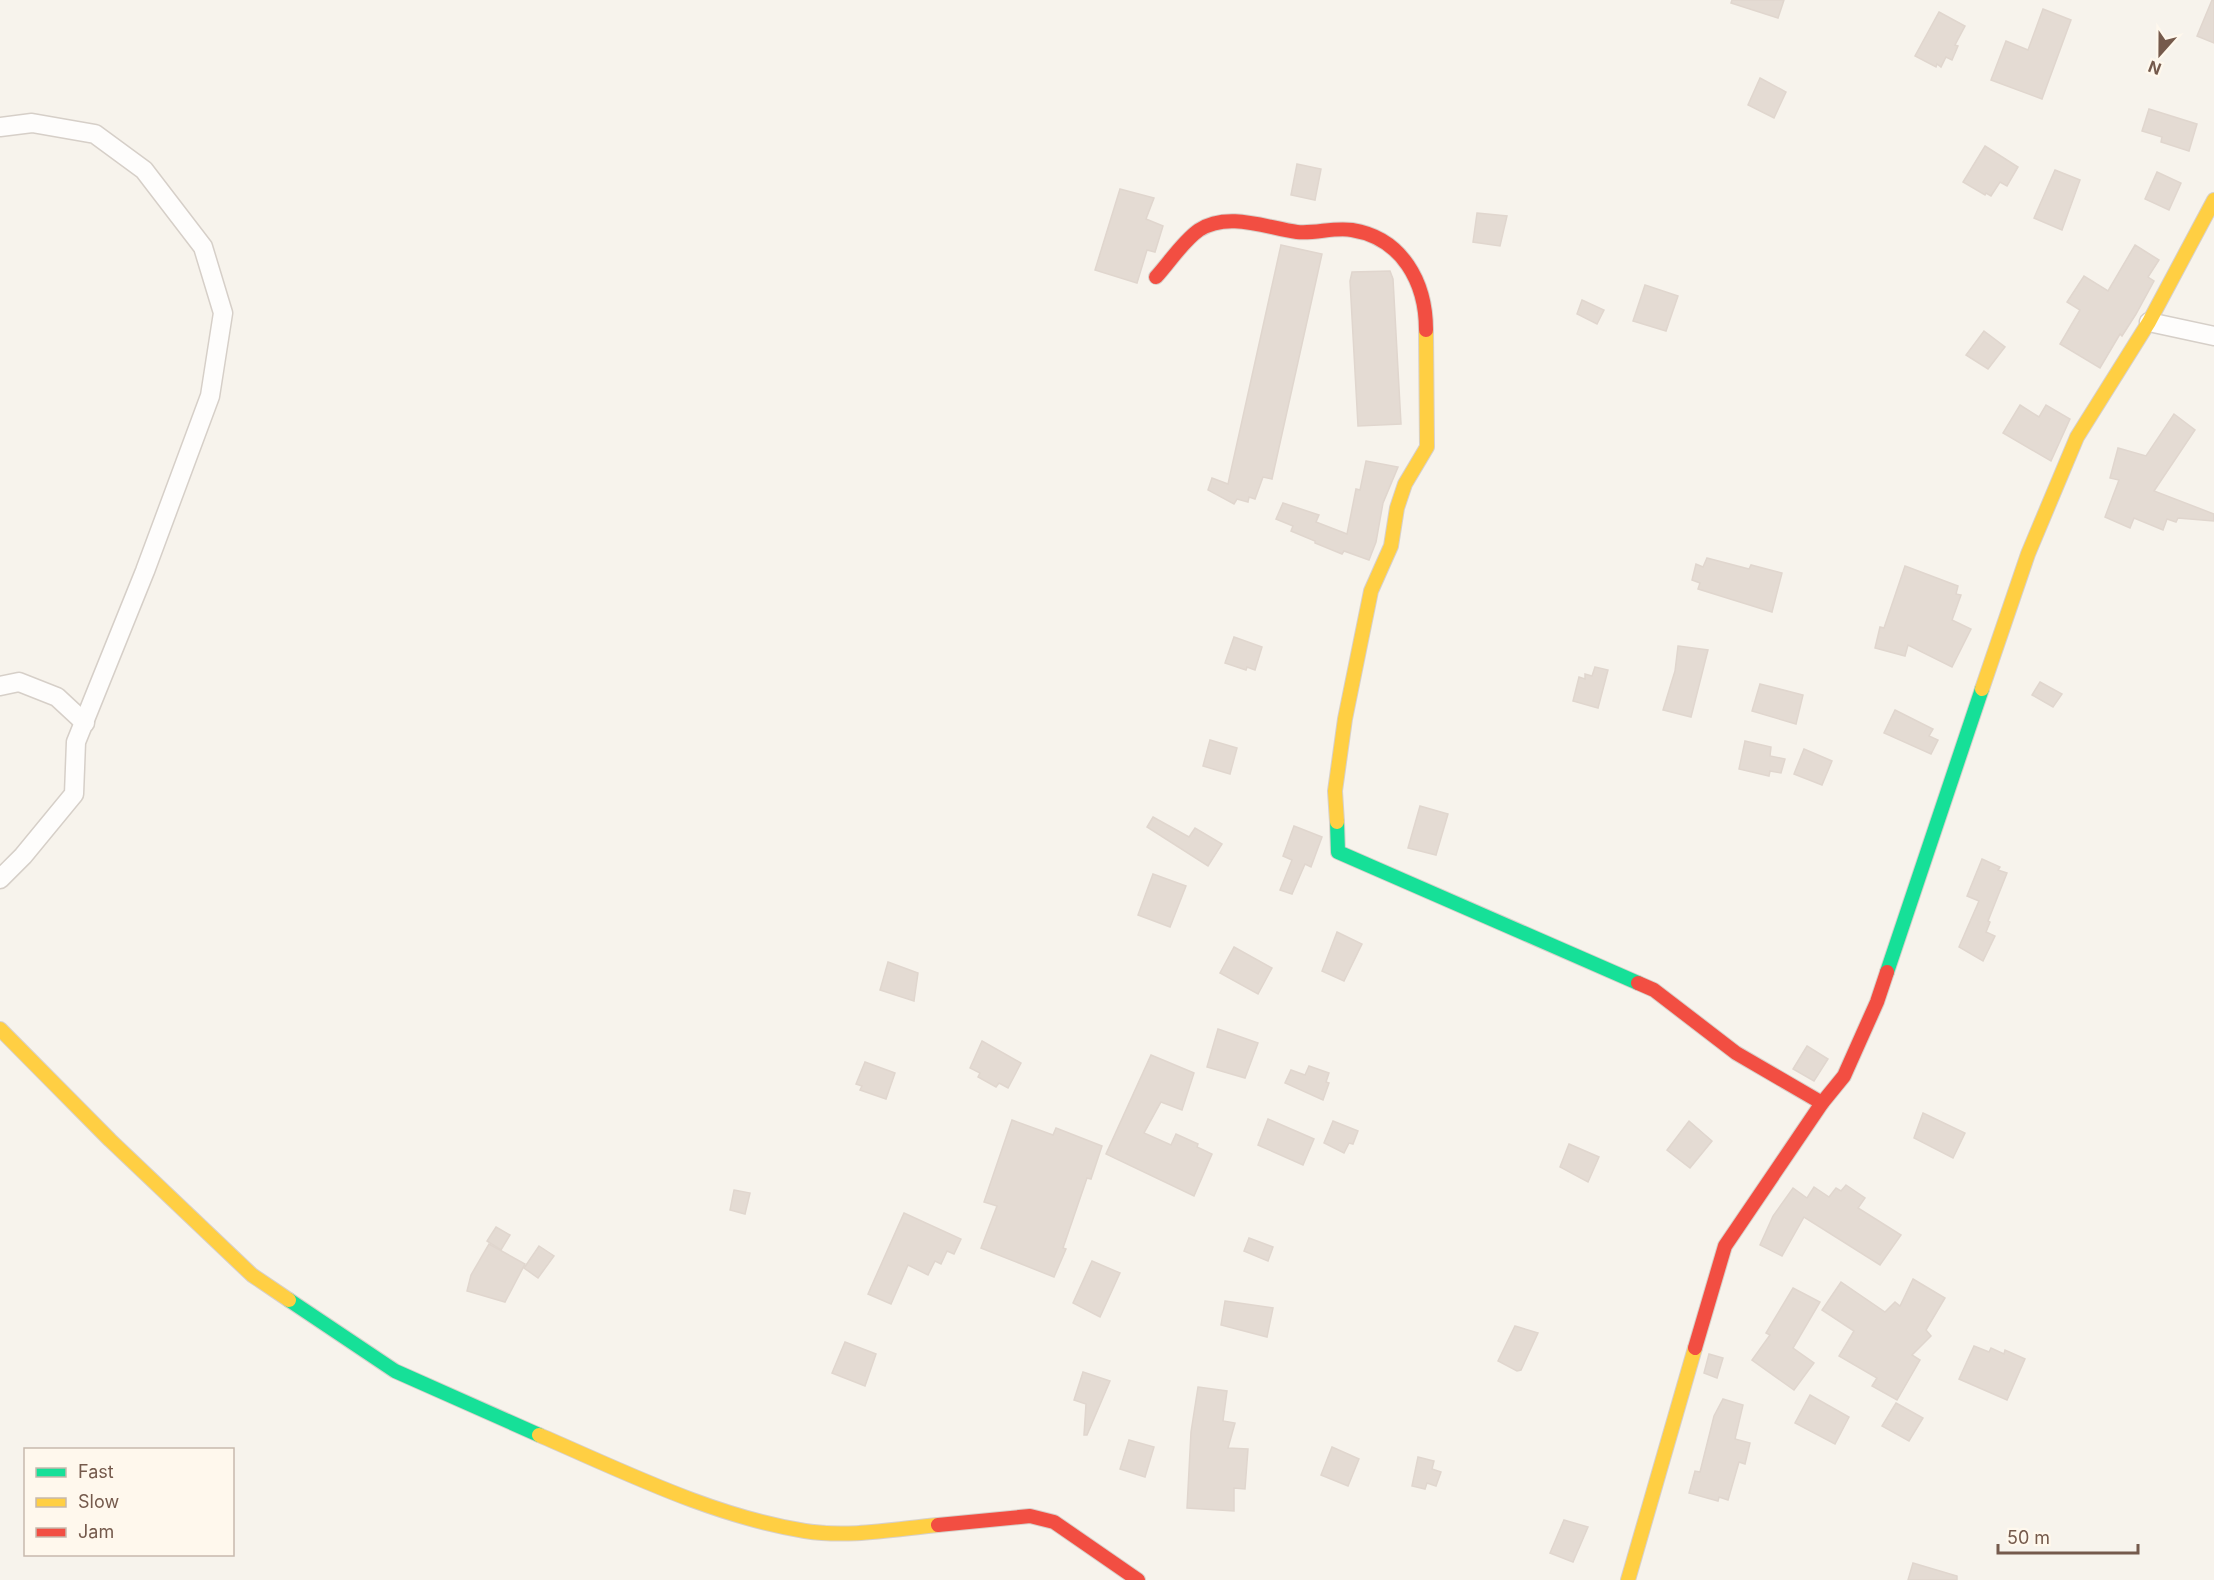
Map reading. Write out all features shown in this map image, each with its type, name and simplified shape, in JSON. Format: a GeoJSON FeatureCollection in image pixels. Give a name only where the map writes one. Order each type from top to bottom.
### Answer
{"type":"FeatureCollection","features":[{"type":"Feature","properties":{"kind":"street"},"geometry":{"type":"LineString","coordinates":[[0,127],[32,123],[95,134],[144,170],[203,247],[222,313],[210,396],[146,571],[76,741],[74,794],[24,856],[0,879]]}},
{"type":"Feature","properties":{"kind":"street"},"geometry":{"type":"LineString","coordinates":[[1628,1580],[1725,1246],[1822,1102],[1844,1076],[1878,1002],[2028,554],[2077,437],[2149,322],[2214,200]]}},
{"type":"Feature","properties":{"kind":"street"},"geometry":{"type":"LineString","coordinates":[[1156,277],[1199,230],[1212,225],[1237,222],[1299,232],[1351,230],[1382,240],[1416,273],[1423,295],[1426,324],[1427,447],[1405,484],[1397,508],[1391,546],[1371,591],[1345,719],[1335,791],[1338,852],[1654,990],[1736,1053],[1822,1102]]}},
{"type":"Feature","properties":{"kind":"street"},"geometry":{"type":"LineString","coordinates":[[2149,322],[2214,336]]}},
{"type":"Feature","properties":{"kind":"street"},"geometry":{"type":"LineString","coordinates":[[0,686],[19,682],[57,697],[85,723]]}},
{"type":"Feature","properties":{"kind":"street"},"geometry":{"type":"LineString","coordinates":[[0,1029],[110,1140],[252,1275],[395,1371],[708,1508],[806,1531],[856,1533],[1030,1516],[1054,1522],[1138,1580]]}},
{"type":"Feature","properties":{"kind":"building"},"geometry":{"type":"Polygon","coordinates":[[[1732,0],[1784,0],[1778,18],[1731,3],[1732,0]]]}},
{"type":"Feature","properties":{"kind":"building"},"geometry":{"type":"Polygon","coordinates":[[[2212,0],[2214,0],[2214,43],[2197,36],[2212,0]]]}},
{"type":"Feature","properties":{"kind":"building"},"geometry":{"type":"Polygon","coordinates":[[[2043,9],[2071,20],[2042,99],[1991,80],[2006,41],[2028,50],[2043,9]]]}},
{"type":"Feature","properties":{"kind":"building"},"geometry":{"type":"Polygon","coordinates":[[[1939,12],[1965,26],[1955,45],[1958,46],[1952,60],[1946,57],[1941,67],[1937,64],[1936,67],[1915,56],[1939,12]]]}},
{"type":"Feature","properties":{"kind":"building"},"geometry":{"type":"Polygon","coordinates":[[[1760,78],[1786,92],[1774,118],[1748,105],[1760,78]]]}},
{"type":"Feature","properties":{"kind":"building"},"geometry":{"type":"Polygon","coordinates":[[[2149,109],[2197,124],[2189,151],[2161,142],[2162,137],[2142,131],[2149,109]]]}},
{"type":"Feature","properties":{"kind":"building"},"geometry":{"type":"Polygon","coordinates":[[[1985,146],[2018,167],[2007,186],[2000,182],[1991,196],[1963,182],[1985,146]]]}},
{"type":"Feature","properties":{"kind":"building"},"geometry":{"type":"Polygon","coordinates":[[[1297,164],[1321,169],[1315,200],[1291,195],[1297,164]]]}},
{"type":"Feature","properties":{"kind":"building"},"geometry":{"type":"Polygon","coordinates":[[[2055,170],[2080,180],[2062,230],[2034,218],[2055,170]]]}},
{"type":"Feature","properties":{"kind":"building"},"geometry":{"type":"Polygon","coordinates":[[[2157,172],[2181,183],[2169,210],[2145,199],[2157,172]]]}},
{"type":"Feature","properties":{"kind":"building"},"geometry":{"type":"Polygon","coordinates":[[[1120,189],[1154,198],[1146,219],[1163,226],[1155,252],[1147,250],[1137,283],[1095,270],[1120,189]]]}},
{"type":"Feature","properties":{"kind":"building"},"geometry":{"type":"Polygon","coordinates":[[[1477,213],[1507,216],[1500,246],[1473,242],[1477,213]]]}},
{"type":"Feature","properties":{"kind":"building"},"geometry":{"type":"Polygon","coordinates":[[[1281,245],[1322,254],[1272,479],[1263,477],[1255,499],[1249,497],[1248,502],[1237,499],[1234,504],[1208,490],[1212,478],[1228,484],[1281,245]]]}},
{"type":"Feature","properties":{"kind":"building"},"geometry":{"type":"Polygon","coordinates":[[[2135,245],[2159,260],[2148,277],[2154,281],[2136,314],[2122,336],[2120,334],[2100,368],[2060,344],[2080,310],[2067,302],[2084,276],[2108,291],[2135,245]]]}},
{"type":"Feature","properties":{"kind":"building"},"geometry":{"type":"Polygon","coordinates":[[[1390,271],[1393,279],[1401,424],[1358,426],[1350,281],[1352,272],[1390,271]]]}},
{"type":"Feature","properties":{"kind":"building"},"geometry":{"type":"Polygon","coordinates":[[[1645,285],[1678,296],[1666,331],[1633,321],[1645,285]]]}},
{"type":"Feature","properties":{"kind":"building"},"geometry":{"type":"Polygon","coordinates":[[[1582,300],[1604,310],[1597,324],[1577,314],[1582,300]]]}},
{"type":"Feature","properties":{"kind":"building"},"geometry":{"type":"Polygon","coordinates":[[[1984,331],[2005,347],[1988,369],[1966,355],[1984,331]]]}},
{"type":"Feature","properties":{"kind":"building"},"geometry":{"type":"Polygon","coordinates":[[[2020,405],[2039,417],[2046,405],[2070,419],[2051,461],[2003,433],[2020,405]]]}},
{"type":"Feature","properties":{"kind":"building"},"geometry":{"type":"Polygon","coordinates":[[[2174,414],[2195,430],[2154,491],[2214,514],[2214,521],[2178,518],[2176,522],[2167,519],[2163,530],[2134,518],[2130,528],[2105,517],[2119,480],[2110,478],[2118,448],[2146,456],[2174,414]]]}},
{"type":"Feature","properties":{"kind":"building"},"geometry":{"type":"Polygon","coordinates":[[[1366,461],[1398,467],[1383,503],[1376,542],[1369,560],[1344,551],[1342,554],[1315,543],[1291,531],[1293,526],[1276,519],[1283,503],[1319,515],[1316,522],[1347,534],[1356,489],[1360,490],[1366,461]]]}},
{"type":"Feature","properties":{"kind":"building"},"geometry":{"type":"Polygon","coordinates":[[[1707,558],[1749,569],[1751,565],[1782,573],[1772,612],[1698,589],[1700,583],[1692,580],[1696,564],[1703,567],[1707,558]]]}},
{"type":"Feature","properties":{"kind":"building"},"geometry":{"type":"Polygon","coordinates":[[[1905,566],[1958,586],[1956,594],[1961,595],[1952,620],[1971,629],[1952,667],[1908,645],[1905,656],[1875,648],[1880,627],[1884,628],[1905,566]]]}},
{"type":"Feature","properties":{"kind":"building"},"geometry":{"type":"Polygon","coordinates":[[[1234,637],[1262,647],[1255,670],[1247,667],[1246,670],[1225,663],[1234,637]]]}},
{"type":"Feature","properties":{"kind":"building"},"geometry":{"type":"Polygon","coordinates":[[[1678,646],[1708,650],[1691,717],[1663,710],[1675,671],[1678,646]]]}},
{"type":"Feature","properties":{"kind":"building"},"geometry":{"type":"Polygon","coordinates":[[[1595,667],[1608,670],[1598,708],[1573,701],[1579,677],[1585,679],[1585,674],[1592,676],[1595,667]]]}},
{"type":"Feature","properties":{"kind":"building"},"geometry":{"type":"Polygon","coordinates":[[[2040,682],[2062,694],[2053,707],[2032,695],[2040,682]]]}},
{"type":"Feature","properties":{"kind":"building"},"geometry":{"type":"Polygon","coordinates":[[[1760,684],[1803,695],[1796,724],[1752,711],[1760,684]]]}},
{"type":"Feature","properties":{"kind":"building"},"geometry":{"type":"Polygon","coordinates":[[[1895,710],[1933,729],[1929,736],[1938,740],[1931,754],[1884,733],[1895,710]]]}},
{"type":"Feature","properties":{"kind":"building"},"geometry":{"type":"Polygon","coordinates":[[[1210,740],[1237,748],[1230,774],[1203,766],[1210,740]]]}},
{"type":"Feature","properties":{"kind":"building"},"geometry":{"type":"Polygon","coordinates":[[[1745,741],[1771,747],[1770,756],[1785,759],[1781,773],[1770,771],[1769,776],[1739,769],[1745,741]]]}},
{"type":"Feature","properties":{"kind":"building"},"geometry":{"type":"Polygon","coordinates":[[[1804,749],[1832,761],[1822,785],[1794,774],[1804,749]]]}},
{"type":"Feature","properties":{"kind":"building"},"geometry":{"type":"Polygon","coordinates":[[[1420,806],[1448,814],[1436,855],[1408,848],[1420,806]]]}},
{"type":"Feature","properties":{"kind":"building"},"geometry":{"type":"Polygon","coordinates":[[[1153,817],[1189,837],[1195,828],[1222,844],[1208,866],[1147,827],[1153,817]]]}},
{"type":"Feature","properties":{"kind":"building"},"geometry":{"type":"Polygon","coordinates":[[[1294,826],[1322,837],[1311,867],[1305,864],[1292,894],[1280,890],[1292,860],[1283,856],[1294,826]]]}},
{"type":"Feature","properties":{"kind":"building"},"geometry":{"type":"Polygon","coordinates":[[[1982,859],[2000,867],[1998,870],[2007,873],[1988,921],[1990,922],[1986,932],[1995,936],[1983,961],[1959,947],[1979,901],[1967,896],[1982,859]]]}},
{"type":"Feature","properties":{"kind":"building"},"geometry":{"type":"Polygon","coordinates":[[[1153,874],[1186,886],[1170,927],[1138,915],[1153,874]]]}},
{"type":"Feature","properties":{"kind":"building"},"geometry":{"type":"Polygon","coordinates":[[[1337,932],[1362,944],[1344,981],[1322,971],[1337,932]]]}},
{"type":"Feature","properties":{"kind":"building"},"geometry":{"type":"Polygon","coordinates":[[[1234,947],[1272,968],[1258,994],[1220,973],[1234,947]]]}},
{"type":"Feature","properties":{"kind":"building"},"geometry":{"type":"Polygon","coordinates":[[[888,962],[918,973],[914,1001],[880,990],[888,962]]]}},
{"type":"Feature","properties":{"kind":"building"},"geometry":{"type":"Polygon","coordinates":[[[1218,1029],[1258,1043],[1245,1078],[1207,1067],[1218,1029]]]}},
{"type":"Feature","properties":{"kind":"building"},"geometry":{"type":"Polygon","coordinates":[[[982,1041],[1021,1063],[1008,1088],[999,1083],[996,1087],[978,1077],[980,1073],[970,1068],[982,1041]]]}},
{"type":"Feature","properties":{"kind":"building"},"geometry":{"type":"Polygon","coordinates":[[[1807,1046],[1828,1059],[1814,1081],[1793,1069],[1807,1046]]]}},
{"type":"Feature","properties":{"kind":"building"},"geometry":{"type":"Polygon","coordinates":[[[1151,1055],[1194,1073],[1182,1110],[1161,1102],[1144,1133],[1171,1145],[1176,1134],[1198,1144],[1197,1147],[1212,1154],[1194,1196],[1106,1154],[1151,1055]]]}},
{"type":"Feature","properties":{"kind":"building"},"geometry":{"type":"Polygon","coordinates":[[[865,1062],[895,1073],[886,1099],[860,1090],[862,1086],[856,1084],[865,1062]]]}},
{"type":"Feature","properties":{"kind":"building"},"geometry":{"type":"Polygon","coordinates":[[[1309,1066],[1329,1073],[1326,1082],[1329,1083],[1323,1100],[1285,1083],[1291,1070],[1305,1075],[1309,1066]]]}},
{"type":"Feature","properties":{"kind":"building"},"geometry":{"type":"Polygon","coordinates":[[[1923,1113],[1965,1133],[1953,1158],[1914,1138],[1923,1113]]]}},
{"type":"Feature","properties":{"kind":"building"},"geometry":{"type":"Polygon","coordinates":[[[1268,1119],[1314,1139],[1303,1165],[1258,1145],[1268,1119]]]}},
{"type":"Feature","properties":{"kind":"building"},"geometry":{"type":"Polygon","coordinates":[[[1012,1120],[1053,1135],[1056,1128],[1102,1146],[1091,1179],[1087,1178],[1063,1248],[1066,1249],[1054,1277],[981,1248],[997,1206],[984,1202],[1012,1120]]]}},
{"type":"Feature","properties":{"kind":"building"},"geometry":{"type":"Polygon","coordinates":[[[1333,1121],[1358,1131],[1353,1144],[1349,1143],[1344,1153],[1324,1143],[1333,1121]]]}},
{"type":"Feature","properties":{"kind":"building"},"geometry":{"type":"Polygon","coordinates":[[[1689,1121],[1712,1141],[1690,1168],[1667,1150],[1689,1121]]]}},
{"type":"Feature","properties":{"kind":"building"},"geometry":{"type":"Polygon","coordinates":[[[1569,1144],[1599,1157],[1588,1182],[1560,1167],[1569,1144]]]}},
{"type":"Feature","properties":{"kind":"building"},"geometry":{"type":"Polygon","coordinates":[[[1846,1185],[1865,1198],[1858,1208],[1901,1235],[1880,1265],[1804,1217],[1782,1256],[1760,1245],[1773,1216],[1793,1188],[1807,1198],[1814,1187],[1829,1197],[1836,1188],[1841,1191],[1846,1185]]]}},
{"type":"Feature","properties":{"kind":"building"},"geometry":{"type":"Polygon","coordinates":[[[734,1190],[750,1193],[745,1214],[730,1210],[734,1190]]]}},
{"type":"Feature","properties":{"kind":"building"},"geometry":{"type":"Polygon","coordinates":[[[904,1213],[961,1239],[954,1254],[947,1251],[941,1264],[935,1261],[928,1275],[908,1265],[891,1304],[868,1294],[904,1213]]]}},
{"type":"Feature","properties":{"kind":"building"},"geometry":{"type":"Polygon","coordinates":[[[496,1227],[510,1235],[501,1250],[487,1241],[496,1227]]]}},
{"type":"Feature","properties":{"kind":"building"},"geometry":{"type":"Polygon","coordinates":[[[1249,1238],[1273,1247],[1268,1261],[1244,1251],[1249,1238]]]}},
{"type":"Feature","properties":{"kind":"building"},"geometry":{"type":"Polygon","coordinates":[[[489,1244],[525,1264],[505,1302],[467,1291],[471,1275],[489,1244]]]}},
{"type":"Feature","properties":{"kind":"building"},"geometry":{"type":"Polygon","coordinates":[[[539,1246],[554,1256],[538,1278],[524,1268],[539,1246]]]}},
{"type":"Feature","properties":{"kind":"building"},"geometry":{"type":"Polygon","coordinates":[[[1092,1261],[1120,1273],[1100,1317],[1073,1303],[1092,1261]]]}},
{"type":"Feature","properties":{"kind":"building"},"geometry":{"type":"Polygon","coordinates":[[[1913,1279],[1945,1298],[1926,1330],[1931,1336],[1912,1355],[1920,1360],[1897,1400],[1872,1386],[1877,1378],[1839,1356],[1854,1331],[1822,1310],[1841,1282],[1885,1312],[1895,1302],[1900,1306],[1913,1279]]]}},
{"type":"Feature","properties":{"kind":"building"},"geometry":{"type":"Polygon","coordinates":[[[1793,1288],[1820,1302],[1793,1348],[1814,1363],[1794,1390],[1752,1360],[1770,1335],[1766,1333],[1793,1288]]]}},
{"type":"Feature","properties":{"kind":"building"},"geometry":{"type":"Polygon","coordinates":[[[1225,1301],[1273,1308],[1267,1337],[1221,1325],[1225,1301]]]}},
{"type":"Feature","properties":{"kind":"building"},"geometry":{"type":"Polygon","coordinates":[[[1515,1326],[1538,1333],[1521,1370],[1517,1371],[1498,1361],[1515,1326]]]}},
{"type":"Feature","properties":{"kind":"building"},"geometry":{"type":"Polygon","coordinates":[[[845,1342],[876,1354],[865,1386],[832,1373],[845,1342]]]}},
{"type":"Feature","properties":{"kind":"building"},"geometry":{"type":"Polygon","coordinates":[[[1974,1346],[1989,1352],[1991,1348],[2004,1354],[2005,1350],[2025,1359],[2007,1400],[1959,1379],[1974,1346]]]}},
{"type":"Feature","properties":{"kind":"building"},"geometry":{"type":"Polygon","coordinates":[[[1709,1354],[1723,1358],[1717,1378],[1704,1373],[1709,1354]]]}},
{"type":"Feature","properties":{"kind":"building"},"geometry":{"type":"Polygon","coordinates":[[[1083,1372],[1110,1381],[1087,1435],[1084,1435],[1086,1404],[1074,1400],[1083,1372]]]}},
{"type":"Feature","properties":{"kind":"building"},"geometry":{"type":"Polygon","coordinates":[[[1198,1387],[1227,1391],[1223,1421],[1235,1423],[1228,1448],[1248,1449],[1245,1489],[1234,1488],[1234,1511],[1187,1508],[1191,1432],[1198,1387]]]}},
{"type":"Feature","properties":{"kind":"building"},"geometry":{"type":"Polygon","coordinates":[[[1810,1395],[1849,1417],[1835,1444],[1795,1423],[1810,1395]]]}},
{"type":"Feature","properties":{"kind":"building"},"geometry":{"type":"Polygon","coordinates":[[[1723,1399],[1743,1405],[1735,1439],[1750,1443],[1745,1464],[1739,1462],[1728,1500],[1719,1497],[1718,1501],[1689,1493],[1695,1471],[1700,1472],[1714,1416],[1723,1399]]]}},
{"type":"Feature","properties":{"kind":"building"},"geometry":{"type":"Polygon","coordinates":[[[1896,1403],[1923,1418],[1909,1441],[1882,1426],[1896,1403]]]}},
{"type":"Feature","properties":{"kind":"building"},"geometry":{"type":"Polygon","coordinates":[[[1129,1440],[1154,1447],[1145,1477],[1120,1469],[1129,1440]]]}},
{"type":"Feature","properties":{"kind":"building"},"geometry":{"type":"Polygon","coordinates":[[[1332,1447],[1359,1459],[1348,1486],[1321,1475],[1332,1447]]]}},
{"type":"Feature","properties":{"kind":"building"},"geometry":{"type":"Polygon","coordinates":[[[1418,1457],[1434,1461],[1432,1469],[1441,1472],[1436,1486],[1427,1483],[1425,1489],[1412,1486],[1418,1457]]]}},
{"type":"Feature","properties":{"kind":"building"},"geometry":{"type":"Polygon","coordinates":[[[1564,1520],[1588,1527],[1573,1562],[1550,1553],[1564,1520]]]}},
{"type":"Feature","properties":{"kind":"building"},"geometry":{"type":"Polygon","coordinates":[[[1913,1563],[1957,1576],[1957,1580],[1908,1580],[1913,1563]]]}},
{"type":"Feature","properties":{"kind":"traffic: fast"},"geometry":{"type":"LineString","coordinates":[[1887,972],[1982,689]]}},
{"type":"Feature","properties":{"kind":"traffic: fast"},"geometry":{"type":"LineString","coordinates":[[1337,822],[1338,852],[1638,983]]}},
{"type":"Feature","properties":{"kind":"traffic: fast"},"geometry":{"type":"LineString","coordinates":[[289,1300],[395,1371],[539,1435]]}},
{"type":"Feature","properties":{"kind":"traffic: slow"},"geometry":{"type":"LineString","coordinates":[[1982,689],[2028,554],[2077,437],[2149,322],[2214,200]]}},
{"type":"Feature","properties":{"kind":"traffic: slow"},"geometry":{"type":"LineString","coordinates":[[1337,822],[1335,791],[1345,719],[1371,591],[1391,546],[1397,508],[1405,484],[1427,447],[1426,330]]}},
{"type":"Feature","properties":{"kind":"traffic: slow"},"geometry":{"type":"LineString","coordinates":[[0,1029],[110,1140],[252,1275],[289,1300]]}},
{"type":"Feature","properties":{"kind":"traffic: slow"},"geometry":{"type":"LineString","coordinates":[[1628,1580],[1695,1348]]}},
{"type":"Feature","properties":{"kind":"traffic: slow"},"geometry":{"type":"LineString","coordinates":[[539,1435],[669,1491],[736,1515],[770,1524],[805,1531],[838,1534],[938,1525]]}},
{"type":"Feature","properties":{"kind":"traffic: jam"},"geometry":{"type":"LineString","coordinates":[[1156,277],[1187,240],[1210,224],[1248,222],[1297,232],[1352,230],[1385,242],[1408,265],[1421,295],[1426,330]]}},
{"type":"Feature","properties":{"kind":"traffic: jam"},"geometry":{"type":"LineString","coordinates":[[1695,1348],[1725,1246],[1822,1103],[1844,1076],[1877,1002],[1887,972]]}},
{"type":"Feature","properties":{"kind":"traffic: jam"},"geometry":{"type":"LineString","coordinates":[[1638,983],[1654,990],[1736,1053],[1822,1103]]}},
{"type":"Feature","properties":{"kind":"traffic: jam"},"geometry":{"type":"LineString","coordinates":[[938,1525],[1030,1516],[1054,1522],[1138,1580]]}}]}
